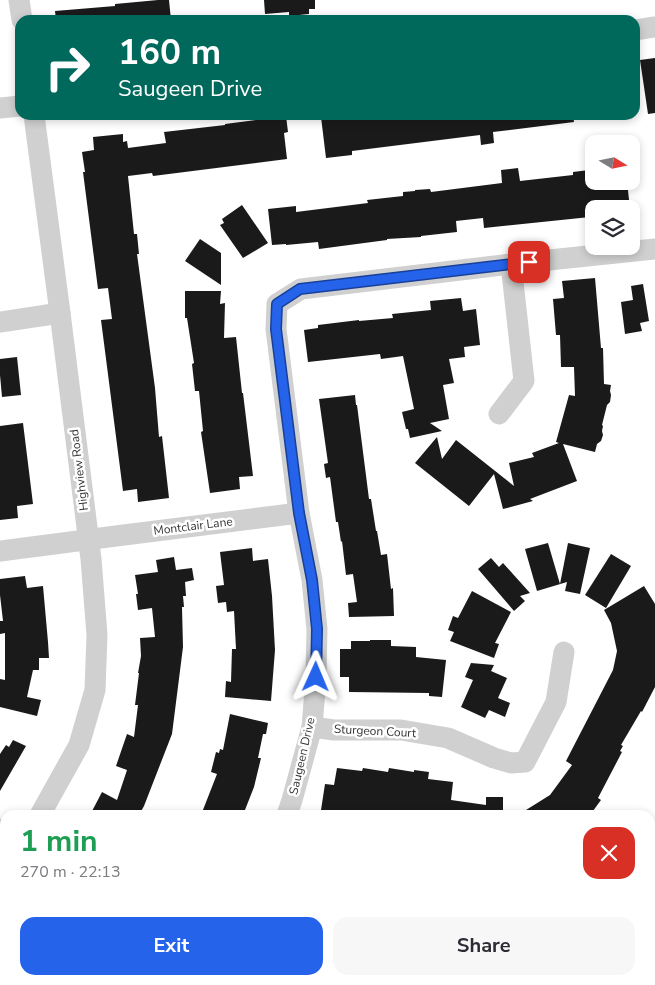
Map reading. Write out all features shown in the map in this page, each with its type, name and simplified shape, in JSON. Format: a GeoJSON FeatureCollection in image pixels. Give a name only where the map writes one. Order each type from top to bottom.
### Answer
{"type":"FeatureCollection","features":[{"type":"Feature","properties":{"kind":"street"},"geometry":{"type":"LineString","coordinates":[[19,0],[21,15]]}},
{"type":"Feature","properties":{"kind":"street"},"geometry":{"type":"LineString","coordinates":[[640,29],[655,27]]}},
{"type":"Feature","properties":{"kind":"street"},"geometry":{"type":"LineString","coordinates":[[0,108],[15,106]]}},
{"type":"Feature","properties":{"kind":"street","name":"Highview Road"},"geometry":{"type":"LineString","coordinates":[[35,120],[91,559],[96,635],[95,690],[79,745],[43,810]]}},
{"type":"Feature","properties":{"kind":"street","name":"Saugeen Drive"},"geometry":{"type":"LineString","coordinates":[[289,810],[312,727],[317,629],[312,580],[299,513],[276,329],[277,304],[300,289],[511,264],[655,250]]}},
{"type":"Feature","properties":{"kind":"street"},"geometry":{"type":"LineString","coordinates":[[499,414],[524,381],[511,264]]}},
{"type":"Feature","properties":{"kind":"street"},"geometry":{"type":"LineString","coordinates":[[0,322],[60,313]]}},
{"type":"Feature","properties":{"kind":"street","name":"Montclair Lane"},"geometry":{"type":"LineString","coordinates":[[0,551],[299,513]]}},
{"type":"Feature","properties":{"kind":"street","name":"Sturgeon Court"},"geometry":{"type":"LineString","coordinates":[[312,727],[334,730],[401,730],[448,738],[494,758],[511,763],[525,762],[556,702],[564,652]]}},
{"type":"Feature","properties":{"kind":"building"},"geometry":{"type":"Polygon","coordinates":[[[169,0],[170,15],[55,15],[55,11],[115,6],[115,4],[169,0]]]}},
{"type":"Feature","properties":{"kind":"building"},"geometry":{"type":"Polygon","coordinates":[[[264,0],[315,0],[315,9],[309,9],[309,14],[289,15],[289,12],[265,14],[264,0]]]}},
{"type":"Feature","properties":{"kind":"building"},"geometry":{"type":"Polygon","coordinates":[[[655,58],[655,113],[648,114],[640,60],[655,58]]]}},
{"type":"Feature","properties":{"kind":"building"},"geometry":{"type":"Polygon","coordinates":[[[256,120],[286,120],[288,132],[284,133],[287,159],[153,176],[152,173],[128,176],[134,234],[137,234],[139,254],[137,254],[155,388],[159,437],[162,436],[169,498],[138,502],[137,489],[123,491],[101,320],[112,319],[108,288],[98,289],[82,152],[94,150],[93,137],[123,134],[123,142],[127,141],[128,148],[166,143],[164,132],[256,120]]]}},
{"type":"Feature","properties":{"kind":"building"},"geometry":{"type":"Polygon","coordinates":[[[321,120],[574,120],[574,122],[493,132],[494,143],[481,145],[480,135],[352,151],[352,155],[326,158],[321,120]]]}},
{"type":"Feature","properties":{"kind":"building"},"geometry":{"type":"Polygon","coordinates":[[[518,168],[520,181],[573,175],[573,172],[585,170],[585,190],[628,190],[629,200],[585,200],[585,218],[484,228],[483,218],[456,221],[457,232],[421,237],[387,239],[319,249],[318,242],[272,245],[268,209],[296,206],[296,212],[368,203],[367,200],[403,196],[403,192],[415,190],[430,189],[431,192],[502,183],[501,170],[518,168]]]}},
{"type":"Feature","properties":{"kind":"building"},"geometry":{"type":"Polygon","coordinates":[[[242,205],[268,243],[243,258],[220,225],[224,223],[222,219],[242,205]]]}},
{"type":"Feature","properties":{"kind":"building"},"geometry":{"type":"Polygon","coordinates":[[[200,239],[221,253],[221,285],[185,261],[200,239]]]}},
{"type":"Feature","properties":{"kind":"building"},"geometry":{"type":"Polygon","coordinates":[[[595,278],[601,348],[603,348],[604,384],[611,385],[611,395],[602,425],[603,435],[601,441],[597,444],[595,452],[563,444],[577,481],[530,499],[533,501],[503,509],[494,474],[469,506],[415,463],[437,437],[442,459],[456,440],[514,486],[509,463],[534,457],[532,453],[559,443],[556,442],[569,395],[575,396],[574,367],[561,367],[560,335],[556,335],[553,299],[564,298],[562,281],[595,278]]]}},
{"type":"Feature","properties":{"kind":"building"},"geometry":{"type":"Polygon","coordinates":[[[643,284],[649,321],[640,323],[642,331],[625,334],[621,302],[633,300],[631,286],[643,284]]]}},
{"type":"Feature","properties":{"kind":"building"},"geometry":{"type":"Polygon","coordinates":[[[185,291],[221,291],[220,304],[225,303],[224,338],[236,337],[253,476],[239,477],[240,489],[210,493],[201,432],[203,431],[199,391],[195,391],[192,364],[194,363],[187,318],[185,318],[185,291]]]}},
{"type":"Feature","properties":{"kind":"building"},"geometry":{"type":"Polygon","coordinates":[[[461,298],[463,311],[476,309],[480,345],[464,347],[465,357],[449,359],[454,383],[443,385],[449,419],[430,423],[442,431],[410,438],[402,412],[414,409],[403,356],[381,359],[380,354],[308,362],[304,330],[318,328],[318,325],[393,318],[392,314],[431,310],[430,301],[461,298]]]}},
{"type":"Feature","properties":{"kind":"building"},"geometry":{"type":"Polygon","coordinates":[[[17,357],[21,395],[2,397],[0,359],[17,357]]]}},
{"type":"Feature","properties":{"kind":"building"},"geometry":{"type":"Polygon","coordinates":[[[355,395],[369,499],[371,499],[381,555],[387,554],[391,589],[393,588],[394,616],[349,617],[348,603],[357,602],[353,574],[346,575],[342,541],[338,522],[336,522],[330,477],[326,478],[324,464],[328,463],[319,399],[355,395]]]}},
{"type":"Feature","properties":{"kind":"building"},"geometry":{"type":"Polygon","coordinates":[[[23,423],[33,504],[17,506],[18,518],[0,520],[0,426],[23,423]]]}},
{"type":"Feature","properties":{"kind":"building"},"geometry":{"type":"Polygon","coordinates":[[[548,543],[560,584],[568,543],[590,548],[580,594],[565,591],[567,582],[537,591],[525,549],[548,543]]]}},
{"type":"Feature","properties":{"kind":"building"},"geometry":{"type":"Polygon","coordinates":[[[252,548],[253,561],[268,559],[275,650],[271,701],[225,697],[226,681],[231,682],[232,649],[236,649],[234,611],[227,612],[226,602],[218,603],[216,586],[224,585],[220,552],[252,548]]]}},
{"type":"Feature","properties":{"kind":"building"},"geometry":{"type":"Polygon","coordinates":[[[611,554],[631,566],[606,608],[585,595],[611,554]]]}},
{"type":"Feature","properties":{"kind":"building"},"geometry":{"type":"Polygon","coordinates":[[[174,557],[176,570],[192,568],[194,580],[185,582],[186,596],[183,596],[183,647],[172,734],[142,810],[93,810],[102,792],[117,800],[127,770],[116,766],[127,734],[134,737],[138,705],[135,705],[141,656],[140,638],[155,637],[152,608],[138,610],[135,575],[158,572],[156,560],[174,557]]]}},
{"type":"Feature","properties":{"kind":"building"},"geometry":{"type":"Polygon","coordinates":[[[491,558],[499,567],[503,563],[530,593],[520,596],[525,601],[514,611],[478,569],[491,558]]]}},
{"type":"Feature","properties":{"kind":"building"},"geometry":{"type":"Polygon","coordinates":[[[25,576],[27,588],[43,586],[48,642],[49,658],[39,658],[39,670],[33,670],[27,697],[41,700],[37,716],[0,707],[0,679],[5,680],[5,633],[0,634],[0,621],[3,621],[0,579],[25,576]]]}},
{"type":"Feature","properties":{"kind":"building"},"geometry":{"type":"Polygon","coordinates":[[[644,586],[655,604],[655,687],[621,745],[623,746],[620,751],[622,752],[598,798],[601,800],[594,810],[526,810],[550,795],[572,765],[566,761],[613,670],[617,651],[611,623],[604,610],[644,586]]]}},
{"type":"Feature","properties":{"kind":"building"},"geometry":{"type":"Polygon","coordinates":[[[472,591],[511,612],[495,643],[499,644],[494,658],[450,641],[454,632],[448,630],[453,616],[458,618],[472,591]]]}},
{"type":"Feature","properties":{"kind":"building"},"geometry":{"type":"Polygon","coordinates":[[[391,640],[391,646],[416,647],[416,657],[446,660],[442,697],[429,696],[429,693],[349,692],[349,677],[340,677],[340,649],[351,649],[351,641],[391,640]]]}},
{"type":"Feature","properties":{"kind":"building"},"geometry":{"type":"Polygon","coordinates":[[[471,663],[494,665],[491,671],[507,678],[498,698],[510,703],[505,717],[489,710],[485,718],[461,707],[473,680],[465,677],[471,663]]]}},
{"type":"Feature","properties":{"kind":"building"},"geometry":{"type":"Polygon","coordinates":[[[230,714],[268,723],[266,734],[263,734],[258,758],[261,758],[254,787],[245,810],[203,810],[217,774],[211,772],[216,752],[219,753],[220,749],[223,750],[230,714]]]}},
{"type":"Feature","properties":{"kind":"building"},"geometry":{"type":"Polygon","coordinates":[[[13,740],[26,746],[0,791],[0,754],[6,745],[9,747],[13,740]]]}},
{"type":"Feature","properties":{"kind":"building"},"geometry":{"type":"Polygon","coordinates":[[[337,768],[362,771],[363,768],[388,772],[389,768],[429,772],[428,779],[453,782],[451,800],[486,805],[486,797],[503,797],[503,810],[321,810],[325,784],[334,785],[337,768]]]}},
{"type":"Feature","properties":{"kind":"route"},"geometry":{"type":"LineString","coordinates":[[316,677],[317,629],[312,580],[299,513],[276,329],[277,304],[300,289],[529,262]]}}]}
